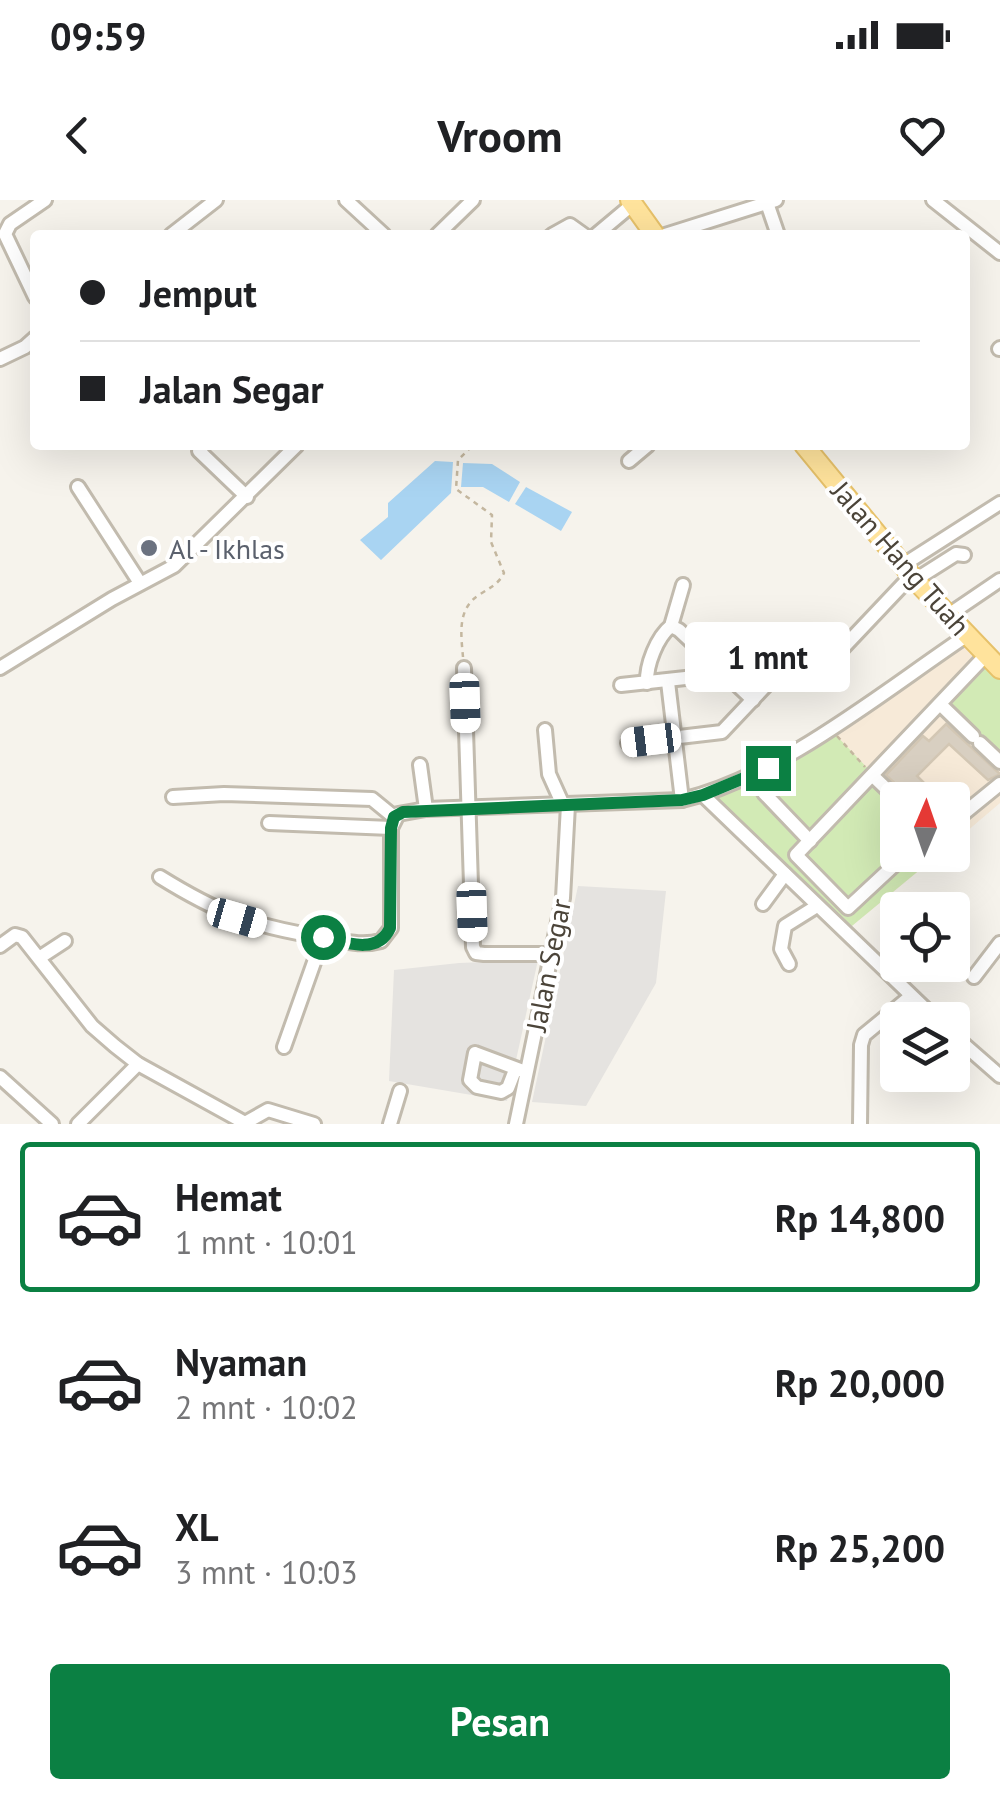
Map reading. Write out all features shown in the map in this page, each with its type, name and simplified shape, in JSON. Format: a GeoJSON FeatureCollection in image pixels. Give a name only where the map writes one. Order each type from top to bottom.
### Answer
{"type":"FeatureCollection","features":[{"type":"Feature","properties":{"kind":"main road"},"geometry":{"type":"LineString","coordinates":[[631,202],[651,230]]}},
{"type":"Feature","properties":{"kind":"main road","name":"Jalan Hang Tuah"},"geometry":{"type":"LineString","coordinates":[[809,450],[910,574],[1000,669]]}},
{"type":"Feature","properties":{"kind":"street"},"geometry":{"type":"LineString","coordinates":[[30,286],[5,234],[10,224],[45,200]]}},
{"type":"Feature","properties":{"kind":"street"},"geometry":{"type":"LineString","coordinates":[[177,230],[216,200]]}},
{"type":"Feature","properties":{"kind":"street"},"geometry":{"type":"LineString","coordinates":[[346,200],[379,230]]}},
{"type":"Feature","properties":{"kind":"street"},"geometry":{"type":"LineString","coordinates":[[442,230],[472,200]]}},
{"type":"Feature","properties":{"kind":"street"},"geometry":{"type":"LineString","coordinates":[[933,200],[966,230]]}},
{"type":"Feature","properties":{"kind":"street"},"geometry":{"type":"LineString","coordinates":[[601,230],[631,202]]}},
{"type":"Feature","properties":{"kind":"street"},"geometry":{"type":"LineString","coordinates":[[681,230],[772,202],[777,230]]}},
{"type":"Feature","properties":{"kind":"street"},"geometry":{"type":"LineString","coordinates":[[970,234],[1000,253]]}},
{"type":"Feature","properties":{"kind":"street"},"geometry":{"type":"LineString","coordinates":[[0,359],[30,343]]}},
{"type":"Feature","properties":{"kind":"street"},"geometry":{"type":"LineString","coordinates":[[201,450],[247,497]]}},
{"type":"Feature","properties":{"kind":"street"},"geometry":{"type":"LineString","coordinates":[[0,668],[140,582],[174,566],[292,450]]}},
{"type":"Feature","properties":{"kind":"street"},"geometry":{"type":"LineString","coordinates":[[629,462],[642,450]]}},
{"type":"Feature","properties":{"kind":"street"},"geometry":{"type":"LineString","coordinates":[[78,487],[140,582]]}},
{"type":"Feature","properties":{"kind":"street"},"geometry":{"type":"LineString","coordinates":[[837,662],[841,650],[910,574],[1000,503]]}},
{"type":"Feature","properties":{"kind":"street"},"geometry":{"type":"LineString","coordinates":[[910,574],[956,554],[964,555]]}},
{"type":"Feature","properties":{"kind":"street"},"geometry":{"type":"LineString","coordinates":[[947,616],[1000,580]]}},
{"type":"Feature","properties":{"kind":"street"},"geometry":{"type":"LineString","coordinates":[[646,683],[647,669],[665,630],[671,626],[683,586]]}},
{"type":"Feature","properties":{"kind":"street"},"geometry":{"type":"LineString","coordinates":[[671,626],[752,700]]}},
{"type":"Feature","properties":{"kind":"street"},"geometry":{"type":"LineString","coordinates":[[160,878],[210,908],[237,918],[354,944],[381,941],[390,928],[393,822],[403,812],[682,800],[703,795],[768,768],[966,636]]}},
{"type":"Feature","properties":{"kind":"street"},"geometry":{"type":"LineString","coordinates":[[887,872],[848,908],[796,855],[986,656]]}},
{"type":"Feature","properties":{"kind":"street"},"geometry":{"type":"LineString","coordinates":[[628,743],[722,732],[788,661]]}},
{"type":"Feature","properties":{"kind":"street"},"geometry":{"type":"LineString","coordinates":[[464,668],[476,953],[550,954]]}},
{"type":"Feature","properties":{"kind":"street"},"geometry":{"type":"LineString","coordinates":[[621,686],[668,682],[719,671]]}},
{"type":"Feature","properties":{"kind":"street"},"geometry":{"type":"LineString","coordinates":[[668,682],[682,800]]}},
{"type":"Feature","properties":{"kind":"street"},"geometry":{"type":"LineString","coordinates":[[940,705],[1000,762]]}},
{"type":"Feature","properties":{"kind":"street"},"geometry":{"type":"LineString","coordinates":[[545,730],[549,774],[565,806]]}},
{"type":"Feature","properties":{"kind":"street"},"geometry":{"type":"LineString","coordinates":[[420,765],[426,809]]}},
{"type":"Feature","properties":{"kind":"street"},"geometry":{"type":"LineString","coordinates":[[873,776],[880,783]]}},
{"type":"Feature","properties":{"kind":"street"},"geometry":{"type":"LineString","coordinates":[[970,808],[1000,784]]}},
{"type":"Feature","properties":{"kind":"street"},"geometry":{"type":"LineString","coordinates":[[764,793],[810,841]]}},
{"type":"Feature","properties":{"kind":"street"},"geometry":{"type":"LineString","coordinates":[[173,797],[224,794],[372,800],[393,822]]}},
{"type":"Feature","properties":{"kind":"street"},"geometry":{"type":"LineString","coordinates":[[703,795],[917,1002]]}},
{"type":"Feature","properties":{"kind":"street","name":"Jalan Segar"},"geometry":{"type":"LineString","coordinates":[[516,1124],[520,1071],[563,898],[565,806]]}},
{"type":"Feature","properties":{"kind":"street"},"geometry":{"type":"LineString","coordinates":[[269,823],[393,822]]}},
{"type":"Feature","properties":{"kind":"street"},"geometry":{"type":"LineString","coordinates":[[763,904],[785,874]]}},
{"type":"Feature","properties":{"kind":"street"},"geometry":{"type":"LineString","coordinates":[[789,964],[781,949],[785,926],[817,906]]}},
{"type":"Feature","properties":{"kind":"street"},"geometry":{"type":"LineString","coordinates":[[0,946],[10,937],[20,936],[92,1026],[138,1064],[245,1124],[268,1110],[314,1124]]}},
{"type":"Feature","properties":{"kind":"street"},"geometry":{"type":"LineString","coordinates":[[284,1047],[323,937]]}},
{"type":"Feature","properties":{"kind":"street"},"geometry":{"type":"LineString","coordinates":[[38,958],[65,941]]}},
{"type":"Feature","properties":{"kind":"street"},"geometry":{"type":"LineString","coordinates":[[974,977],[1000,943]]}},
{"type":"Feature","properties":{"kind":"street"},"geometry":{"type":"LineString","coordinates":[[860,1124],[864,1035],[910,996]]}},
{"type":"Feature","properties":{"kind":"street"},"geometry":{"type":"LineString","coordinates":[[970,1050],[1000,1076]]}},
{"type":"Feature","properties":{"kind":"street"},"geometry":{"type":"LineString","coordinates":[[78,1124],[138,1064]]}},
{"type":"Feature","properties":{"kind":"street"},"geometry":{"type":"LineString","coordinates":[[0,1076],[52,1124]]}},
{"type":"Feature","properties":{"kind":"street"},"geometry":{"type":"LineString","coordinates":[[390,1124],[400,1091]]}},
{"type":"Feature","properties":{"kind":"path"},"geometry":{"type":"LineString","coordinates":[[464,668],[460,622],[472,599],[499,583],[504,573],[492,542],[492,515],[456,489],[458,460],[468,450]]}},
{"type":"Feature","properties":{"kind":"path"},"geometry":{"type":"LineString","coordinates":[[832,730],[873,776]]}},
{"type":"Feature","properties":{"kind":"shaded area"},"geometry":{"type":"Polygon","coordinates":[[[965,640],[1000,674],[1000,803],[970,829],[970,782],[880,782],[880,872],[917,872],[893,892],[880,892],[880,903],[847,930],[769,770],[965,640]]]}},
{"type":"Feature","properties":{"kind":"shaded area"},"geometry":{"type":"Polygon","coordinates":[[[578,886],[666,891],[656,983],[586,1106],[532,1102],[578,886]]]}},
{"type":"Feature","properties":{"kind":"shaded area"},"geometry":{"type":"Polygon","coordinates":[[[538,960],[507,1101],[389,1081],[394,970],[538,960]]]}},
{"type":"Feature","properties":{"kind":"green space"},"geometry":{"type":"Polygon","coordinates":[[[983,658],[1000,674],[1000,762],[977,734],[941,705],[983,658]]]}},
{"type":"Feature","properties":{"kind":"green space"},"geometry":{"type":"Polygon","coordinates":[[[831,730],[881,782],[880,872],[917,872],[893,892],[880,892],[880,903],[847,930],[708,796],[831,730]]]}},
{"type":"Feature","properties":{"kind":"water"},"geometry":{"type":"Polygon","coordinates":[[[435,461],[453,462],[451,493],[381,560],[360,540],[388,517],[388,503],[435,461]]]}},
{"type":"Feature","properties":{"kind":"water"},"geometry":{"type":"Polygon","coordinates":[[[463,463],[492,464],[520,482],[509,502],[483,487],[461,487],[463,463]]]}},
{"type":"Feature","properties":{"kind":"water"},"geometry":{"type":"Polygon","coordinates":[[[526,487],[572,512],[561,531],[515,504],[526,487]]]}},
{"type":"Feature","properties":{"kind":"building"},"geometry":{"type":"Polygon","coordinates":[[[946,724],[1000,774],[988,780],[949,744],[917,776],[923,782],[893,782],[886,775],[923,736],[929,741],[946,724]]]}},
{"type":"Feature","properties":{"kind":"place","name":"Al - Ikhlas"},"geometry":{"type":"Point","coordinates":[149,548]}},
{"type":"Feature","properties":{"kind":"route"},"geometry":{"type":"LineString","coordinates":[[323,937],[372,944],[387,935],[391,828],[394,817],[403,812],[682,800],[768,768]]}}]}
